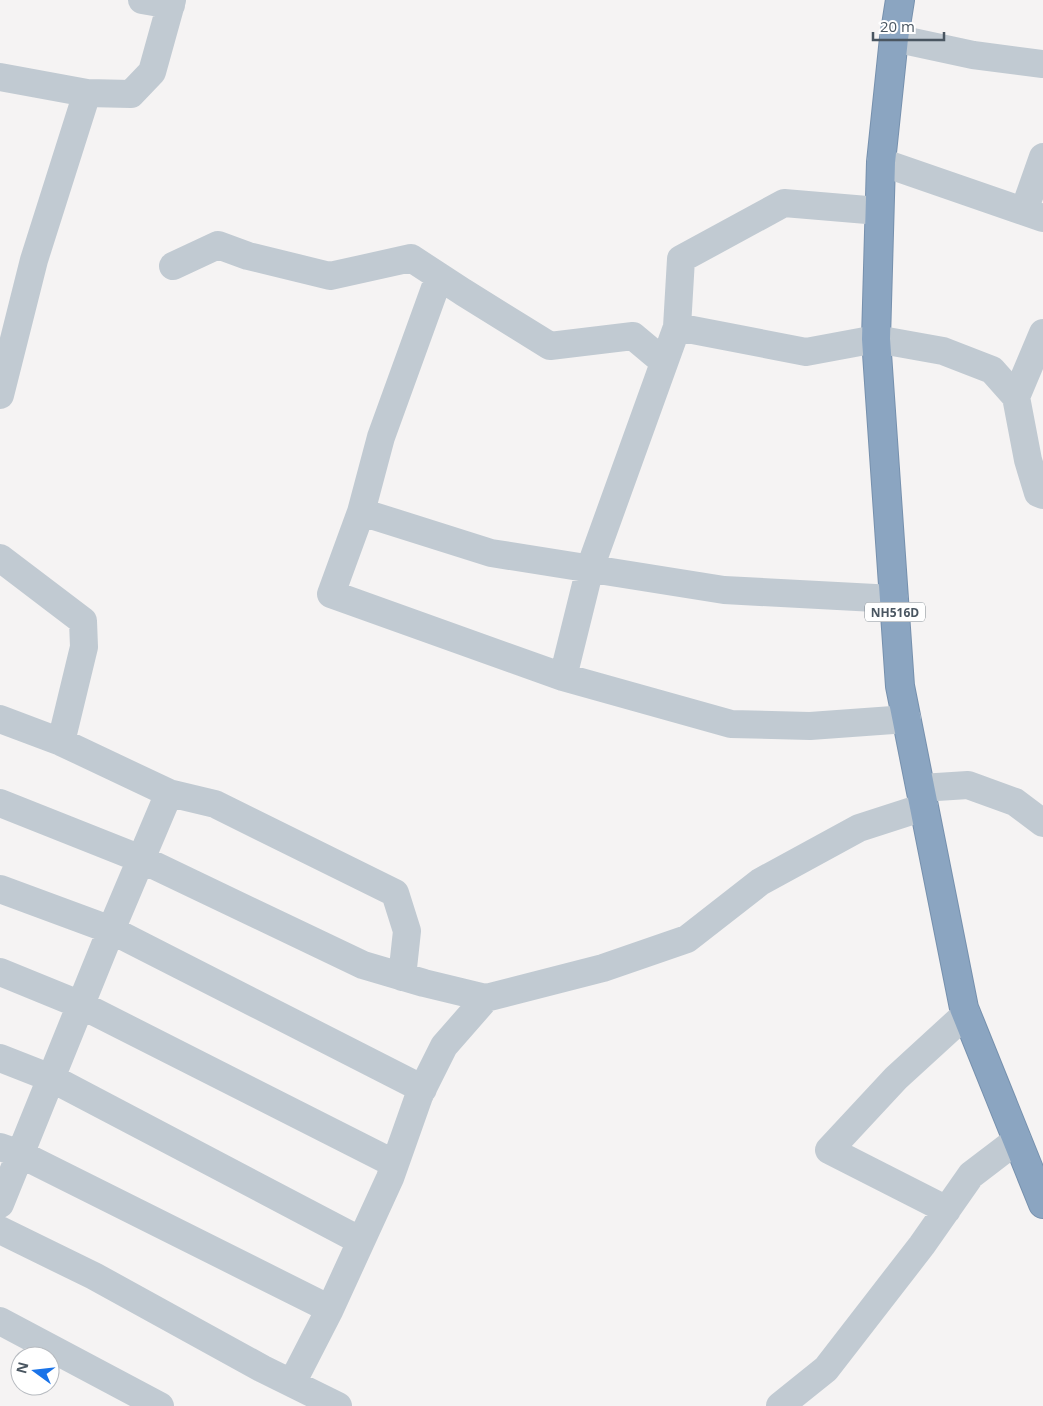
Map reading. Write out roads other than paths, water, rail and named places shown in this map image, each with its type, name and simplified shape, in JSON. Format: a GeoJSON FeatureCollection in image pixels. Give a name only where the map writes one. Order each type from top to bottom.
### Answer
{"type":"FeatureCollection","features":[{"type":"Feature","properties":{"kind":"highway","name":"NH516D"},"geometry":{"type":"LineString","coordinates":[[900,0],[894,38],[881,162],[876,339],[900,686],[964,1008],[1043,1204]]}},
{"type":"Feature","properties":{"kind":"street"},"geometry":{"type":"LineString","coordinates":[[0,77],[87,93],[131,94],[152,72],[172,3],[142,0]]}},
{"type":"Feature","properties":{"kind":"street"},"geometry":{"type":"LineString","coordinates":[[894,38],[973,55],[1043,64]]}},
{"type":"Feature","properties":{"kind":"street"},"geometry":{"type":"LineString","coordinates":[[2,377],[34,260],[87,93]]}},
{"type":"Feature","properties":{"kind":"street"},"geometry":{"type":"LineString","coordinates":[[881,162],[1034,214],[1043,157]]}},
{"type":"Feature","properties":{"kind":"street"},"geometry":{"type":"LineString","coordinates":[[563,677],[590,568],[676,327],[681,259],[784,202],[880,211]]}},
{"type":"Feature","properties":{"kind":"street"},"geometry":{"type":"LineString","coordinates":[[173,266],[218,245],[248,256],[330,276],[411,258],[550,346],[633,336],[664,362]]}},
{"type":"Feature","properties":{"kind":"street"},"geometry":{"type":"LineString","coordinates":[[439,277],[381,437],[361,512],[331,594],[563,677],[730,724],[810,726],[907,719]]}},
{"type":"Feature","properties":{"kind":"street"},"geometry":{"type":"LineString","coordinates":[[676,327],[806,352],[876,339],[943,351],[992,370],[1016,397],[1028,460],[1038,493],[1043,495]]}},
{"type":"Feature","properties":{"kind":"street"},"geometry":{"type":"LineString","coordinates":[[1016,397],[1043,334]]}},
{"type":"Feature","properties":{"kind":"street"},"geometry":{"type":"LineString","coordinates":[[361,512],[491,553],[724,590],[894,599]]}},
{"type":"Feature","properties":{"kind":"street"},"geometry":{"type":"LineString","coordinates":[[0,558],[83,621],[84,647],[61,742]]}},
{"type":"Feature","properties":{"kind":"street"},"geometry":{"type":"LineString","coordinates":[[0,719],[61,742],[169,793],[215,804],[395,893],[407,931],[402,976]]}},
{"type":"Feature","properties":{"kind":"street"},"geometry":{"type":"LineString","coordinates":[[0,803],[141,859],[363,965],[486,998],[603,968],[687,939],[760,882],[859,828],[922,798],[968,785],[1015,802],[1043,823]]}},
{"type":"Feature","properties":{"kind":"street"},"geometry":{"type":"LineString","coordinates":[[0,1204],[10,1150],[51,1078],[169,793]]}},
{"type":"Feature","properties":{"kind":"street"},"geometry":{"type":"LineString","coordinates":[[0,889],[111,930],[423,1089]]}},
{"type":"Feature","properties":{"kind":"street"},"geometry":{"type":"LineString","coordinates":[[0,972],[80,1005],[395,1164]]}},
{"type":"Feature","properties":{"kind":"street"},"geometry":{"type":"LineString","coordinates":[[292,1383],[362,1241],[395,1164],[423,1089],[444,1046],[486,998]]}},
{"type":"Feature","properties":{"kind":"street"},"geometry":{"type":"LineString","coordinates":[[947,1210],[829,1150],[896,1078],[966,1014]]}},
{"type":"Feature","properties":{"kind":"street"},"geometry":{"type":"LineString","coordinates":[[0,1058],[51,1078],[362,1241]]}},
{"type":"Feature","properties":{"kind":"street"},"geometry":{"type":"LineString","coordinates":[[780,1406],[826,1369],[922,1245],[971,1175],[1017,1140]]}},
{"type":"Feature","properties":{"kind":"street"},"geometry":{"type":"LineString","coordinates":[[10,1150],[330,1309]]}},
{"type":"Feature","properties":{"kind":"street"},"geometry":{"type":"LineString","coordinates":[[0,1230],[94,1276],[263,1369],[338,1406]]}},
{"type":"Feature","properties":{"kind":"street"},"geometry":{"type":"LineString","coordinates":[[0,1321],[160,1406]]}}]}
